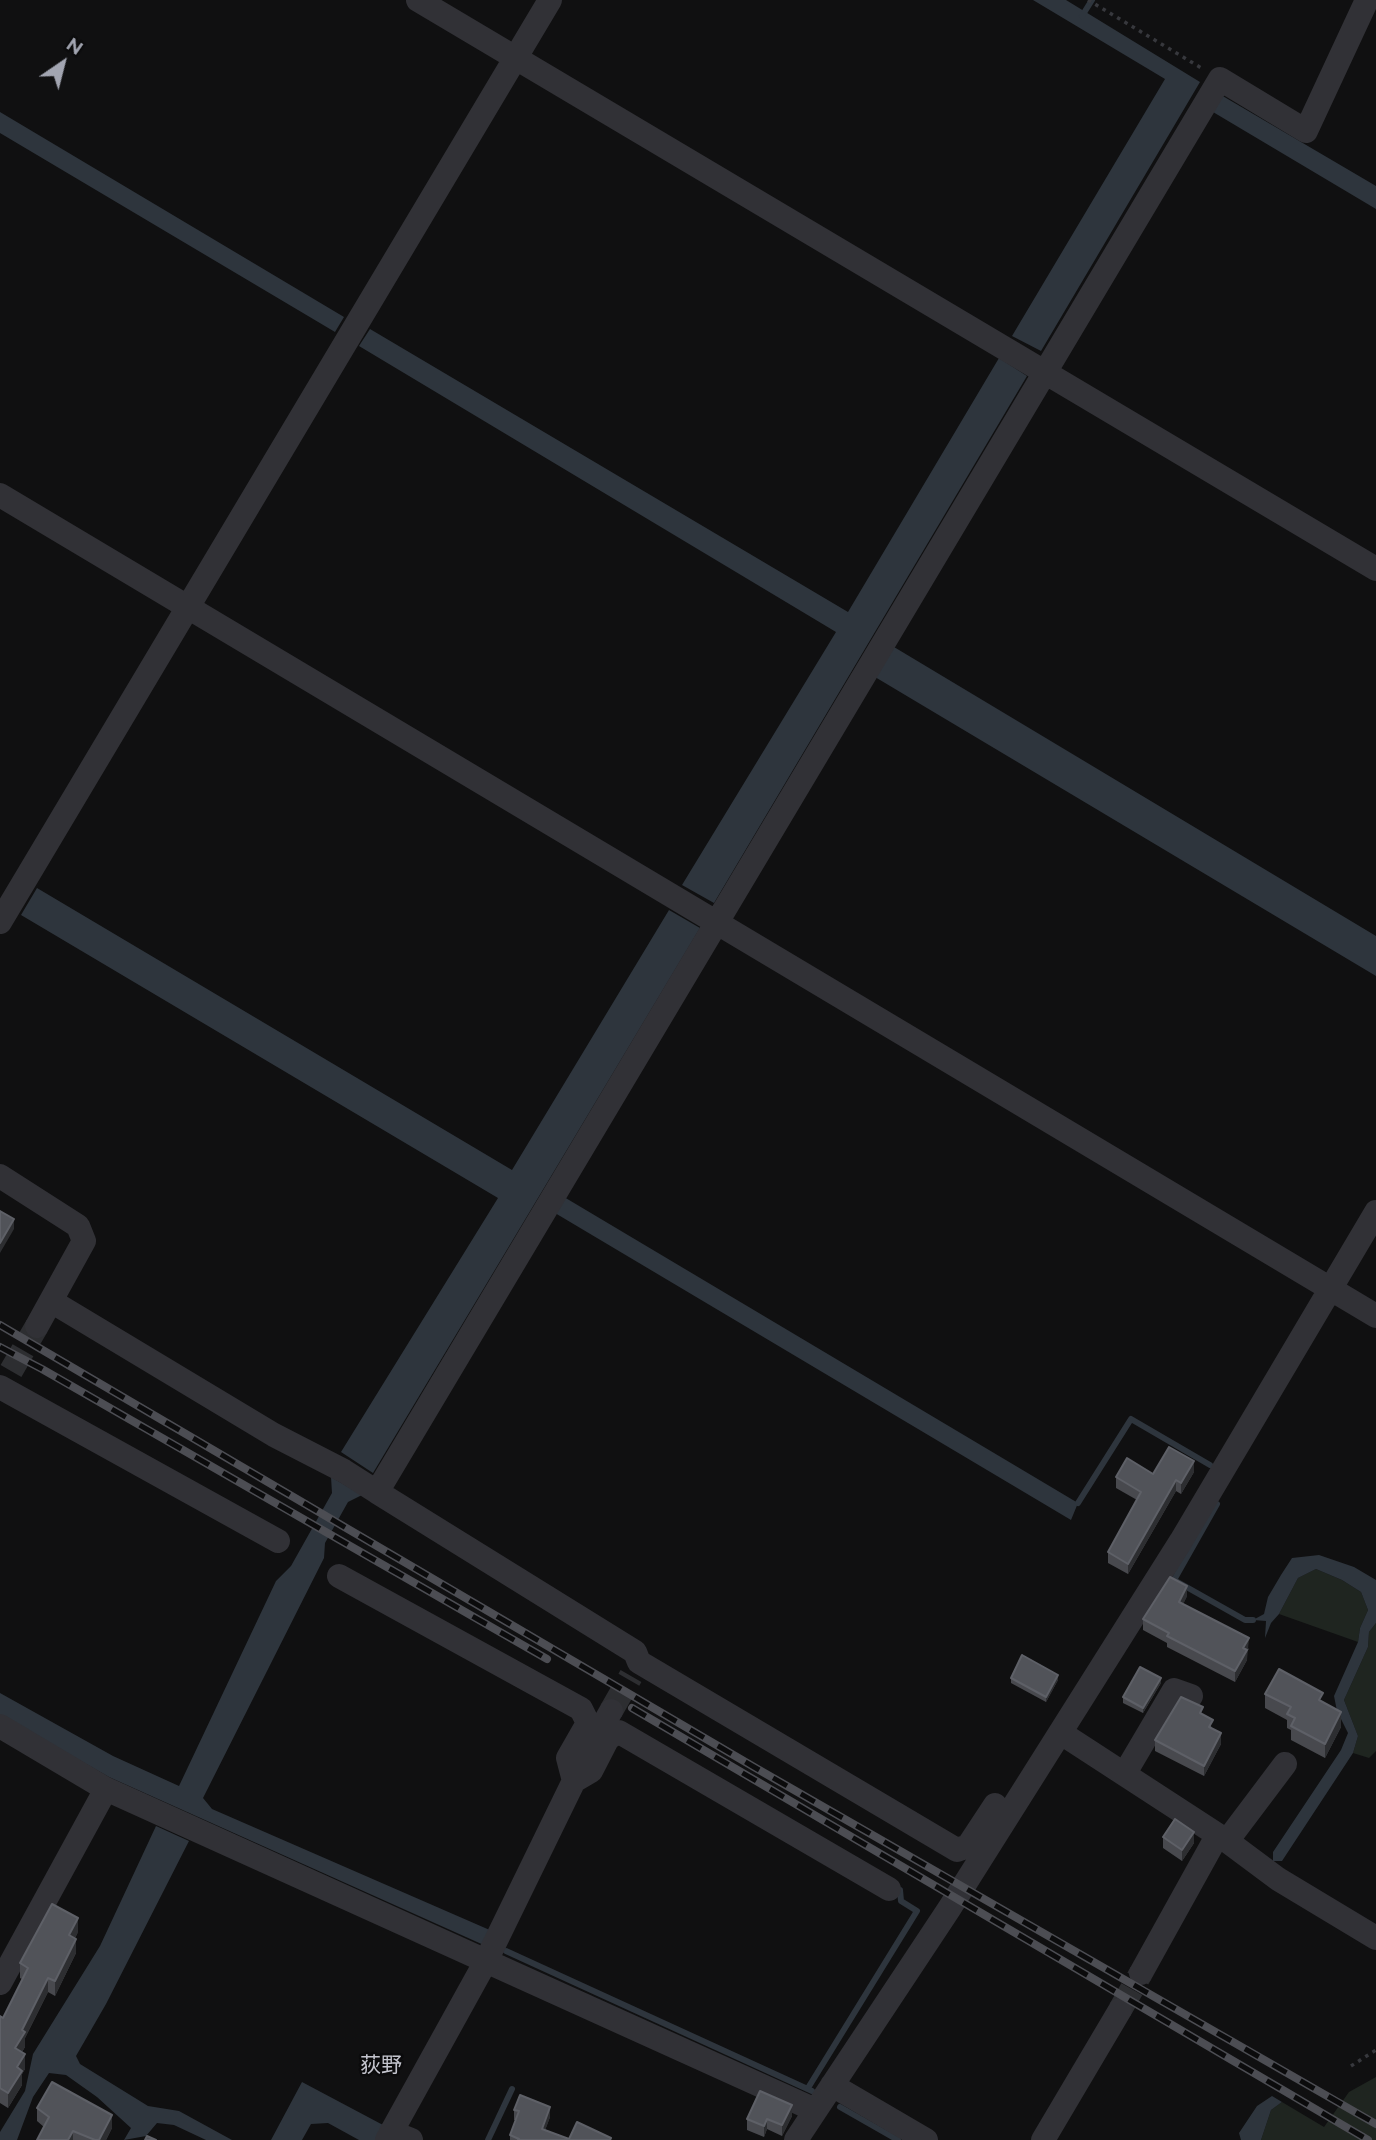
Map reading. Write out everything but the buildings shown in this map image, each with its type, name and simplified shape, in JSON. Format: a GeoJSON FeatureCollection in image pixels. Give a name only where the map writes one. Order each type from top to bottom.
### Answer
{"type":"FeatureCollection","features":[{"type":"Feature","properties":{"kind":"street"},"geometry":{"type":"LineString","coordinates":[[418,0],[1376,569]]}},
{"type":"Feature","properties":{"kind":"street"},"geometry":{"type":"LineString","coordinates":[[8,908],[550,0]]}},
{"type":"Feature","properties":{"kind":"street"},"geometry":{"type":"LineString","coordinates":[[360,1481],[717,922],[1028,361],[1211,94],[1306,131],[1367,0]]}},
{"type":"Feature","properties":{"kind":"street"},"geometry":{"type":"LineString","coordinates":[[0,495],[1376,1316]]}},
{"type":"Feature","properties":{"kind":"street"},"geometry":{"type":"LineString","coordinates":[[0,1176],[78,1226],[83,1241],[37,1326]]}},
{"type":"Feature","properties":{"kind":"street"},"geometry":{"type":"LineString","coordinates":[[796,2140],[941,1921],[1181,1541],[1376,1212]]}},
{"type":"Feature","properties":{"kind":"street"},"geometry":{"type":"LineString","coordinates":[[51,1301],[274,1435],[360,1481],[635,1652],[635,1669],[957,1850],[968,1846],[1031,1749],[1054,1743],[1125,1773],[1278,1879],[1376,1938]]}},
{"type":"Feature","properties":{"kind":"street"},"geometry":{"type":"LineString","coordinates":[[3,1384],[278,1541]]}},
{"type":"Feature","properties":{"kind":"street"},"geometry":{"type":"LineString","coordinates":[[339,1576],[580,1709],[588,1723],[569,1758],[574,1781]]}},
{"type":"Feature","properties":{"kind":"street"},"geometry":{"type":"LineString","coordinates":[[1125,1773],[1174,1690],[1191,1696]]}},
{"type":"Feature","properties":{"kind":"street"},"geometry":{"type":"LineString","coordinates":[[397,2137],[611,1711]]}},
{"type":"Feature","properties":{"kind":"street"},"geometry":{"type":"LineString","coordinates":[[0,1726],[106,1789],[815,2110]]}},
{"type":"Feature","properties":{"kind":"street"},"geometry":{"type":"LineString","coordinates":[[574,1781],[591,1771],[608,1738],[619,1732],[889,1889]]}},
{"type":"Feature","properties":{"kind":"street"},"geometry":{"type":"LineString","coordinates":[[1141,1973],[1222,1838],[1285,1763]]}},
{"type":"Feature","properties":{"kind":"street"},"geometry":{"type":"LineString","coordinates":[[0,1983],[106,1789]]}},
{"type":"Feature","properties":{"kind":"street"},"geometry":{"type":"LineString","coordinates":[[1043,2140],[1119,2010]]}},
{"type":"Feature","properties":{"kind":"street"},"geometry":{"type":"LineString","coordinates":[[832,2085],[926,2140]]}},
{"type":"Feature","properties":{"kind":"path"},"geometry":{"type":"LineString","coordinates":[[1088,0],[1211,94]]}},
{"type":"Feature","properties":{"kind":"path"},"geometry":{"type":"LineString","coordinates":[[1351,2066],[1376,2050]]}},
{"type":"Feature","properties":{"kind":"shaded area"},"geometry":{"type":"Polygon","coordinates":[[[1033,0],[1066,0],[1200,82],[1041,351],[1012,336],[1165,79],[1033,0]]]}},
{"type":"Feature","properties":{"kind":"shaded area"},"geometry":{"type":"Polygon","coordinates":[[[1221,95],[1376,186],[1376,209],[1213,112],[1221,95]]]}},
{"type":"Feature","properties":{"kind":"shaded area"},"geometry":{"type":"Polygon","coordinates":[[[0,112],[344,317],[335,332],[0,133],[0,112]]]}},
{"type":"Feature","properties":{"kind":"shaded area"},"geometry":{"type":"Polygon","coordinates":[[[370,329],[848,612],[999,358],[1027,376],[714,903],[682,885],[836,632],[359,346],[370,329]]]}},
{"type":"Feature","properties":{"kind":"shaded area"},"geometry":{"type":"Polygon","coordinates":[[[894,647],[1376,936],[1376,976],[875,677],[894,647]]]}},
{"type":"Feature","properties":{"kind":"shaded area"},"geometry":{"type":"Polygon","coordinates":[[[37,888],[512,1170],[669,910],[700,928],[373,1473],[341,1452],[498,1198],[21,915],[37,888]]]}},
{"type":"Feature","properties":{"kind":"shaded area"},"geometry":{"type":"Polygon","coordinates":[[[564,1197],[1078,1503],[1071,1520],[555,1213],[564,1197]]]}},
{"type":"Feature","properties":{"kind":"shaded area"},"geometry":{"type":"Polygon","coordinates":[[[331,1477],[362,1495],[348,1502],[325,1543],[324,1558],[203,1798],[212,1809],[492,1931],[486,1946],[109,1777],[0,1715],[0,1693],[113,1756],[179,1786],[276,1581],[291,1566],[332,1493],[331,1477]]]}},
{"type":"Feature","properties":{"kind":"shaded area"},"geometry":{"type":"Polygon","coordinates":[[[1319,1555],[1354,1567],[1376,1580],[1376,1623],[1369,1632],[1368,1647],[1344,1700],[1358,1736],[1353,1753],[1282,1861],[1273,1861],[1273,1852],[1341,1750],[1348,1733],[1337,1711],[1334,1696],[1358,1642],[1360,1628],[1368,1610],[1361,1592],[1316,1569],[1298,1578],[1265,1638],[1266,1621],[1253,1620],[1264,1614],[1268,1597],[1292,1558],[1319,1555]]]}},
{"type":"Feature","properties":{"kind":"shaded area"},"geometry":{"type":"Polygon","coordinates":[[[1316,1569],[1361,1592],[1368,1610],[1360,1628],[1358,1642],[1279,1614],[1298,1578],[1316,1569]]]}},
{"type":"Feature","properties":{"kind":"shaded area"},"geometry":{"type":"Polygon","coordinates":[[[1376,1623],[1376,1751],[1369,1758],[1353,1753],[1358,1736],[1344,1700],[1368,1647],[1369,1632],[1376,1623]]]}},
{"type":"Feature","properties":{"kind":"shaded area"},"geometry":{"type":"Polygon","coordinates":[[[156,1826],[189,1841],[106,2004],[76,2056],[80,2064],[148,2106],[179,2111],[232,2140],[206,2140],[174,2125],[157,2123],[146,2136],[124,2140],[131,2128],[97,2097],[66,2075],[49,2073],[33,2097],[17,2140],[0,2140],[0,2132],[25,2091],[33,2054],[100,1946],[156,1826]]]}},
{"type":"Feature","properties":{"kind":"shaded area"},"geometry":{"type":"Polygon","coordinates":[[[1376,2077],[1376,2140],[1261,2140],[1271,2110],[1282,2102],[1324,2127],[1349,2092],[1376,2077]]]}},
{"type":"Feature","properties":{"kind":"shaded area"},"geometry":{"type":"Polygon","coordinates":[[[302,2082],[383,2125],[376,2140],[359,2140],[328,2123],[311,2124],[302,2140],[271,2140],[302,2082]]]}},
{"type":"Feature","properties":{"kind":"shaded area"},"geometry":{"type":"Polygon","coordinates":[[[1272,2096],[1282,2102],[1271,2110],[1261,2140],[1241,2140],[1239,2133],[1257,2106],[1272,2096]]]}},
{"type":"Feature","properties":{"kind":"waterway"},"geometry":{"type":"LineString","coordinates":[[1082,16],[1092,0]]}},
{"type":"Feature","properties":{"kind":"waterway"},"geometry":{"type":"LineString","coordinates":[[1078,1503],[1131,1419],[1210,1465]]}},
{"type":"Feature","properties":{"kind":"waterway"},"geometry":{"type":"LineString","coordinates":[[1217,1504],[1174,1580],[1245,1620],[1253,1620]]}},
{"type":"Feature","properties":{"kind":"waterway"},"geometry":{"type":"LineString","coordinates":[[808,2088],[917,1911],[901,1901],[900,1890]]}},
{"type":"Feature","properties":{"kind":"waterway"},"geometry":{"type":"LineString","coordinates":[[506,1951],[812,2091]]}},
{"type":"Feature","properties":{"kind":"waterway"},"geometry":{"type":"LineString","coordinates":[[488,2140],[512,2089]]}},
{"type":"Feature","properties":{"kind":"waterway"},"geometry":{"type":"LineString","coordinates":[[840,2107],[898,2140]]}},
{"type":"Feature","properties":{"kind":"tunnel"},"geometry":{"type":"LineString","coordinates":[[11,1371],[37,1326]]}},
{"type":"Feature","properties":{"kind":"tunnel"},"geometry":{"type":"LineString","coordinates":[[611,1711],[631,1676]]}},
{"type":"Feature","properties":{"kind":"tunnel"},"geometry":{"type":"LineString","coordinates":[[1120,2010],[1141,1973]]}},
{"type":"Feature","properties":{"kind":"railway"},"geometry":{"type":"LineString","coordinates":[[0,1325],[754,1767],[1376,2124]]}},
{"type":"Feature","properties":{"kind":"railway"},"geometry":{"type":"LineString","coordinates":[[0,1347],[547,1659]]}},
{"type":"Feature","properties":{"kind":"railway"},"geometry":{"type":"LineString","coordinates":[[632,1708],[1368,2140]]}},
{"type":"Feature","properties":{"kind":"district","name":"荻野"},"geometry":{"type":"Point","coordinates":[381,2066]}}]}
